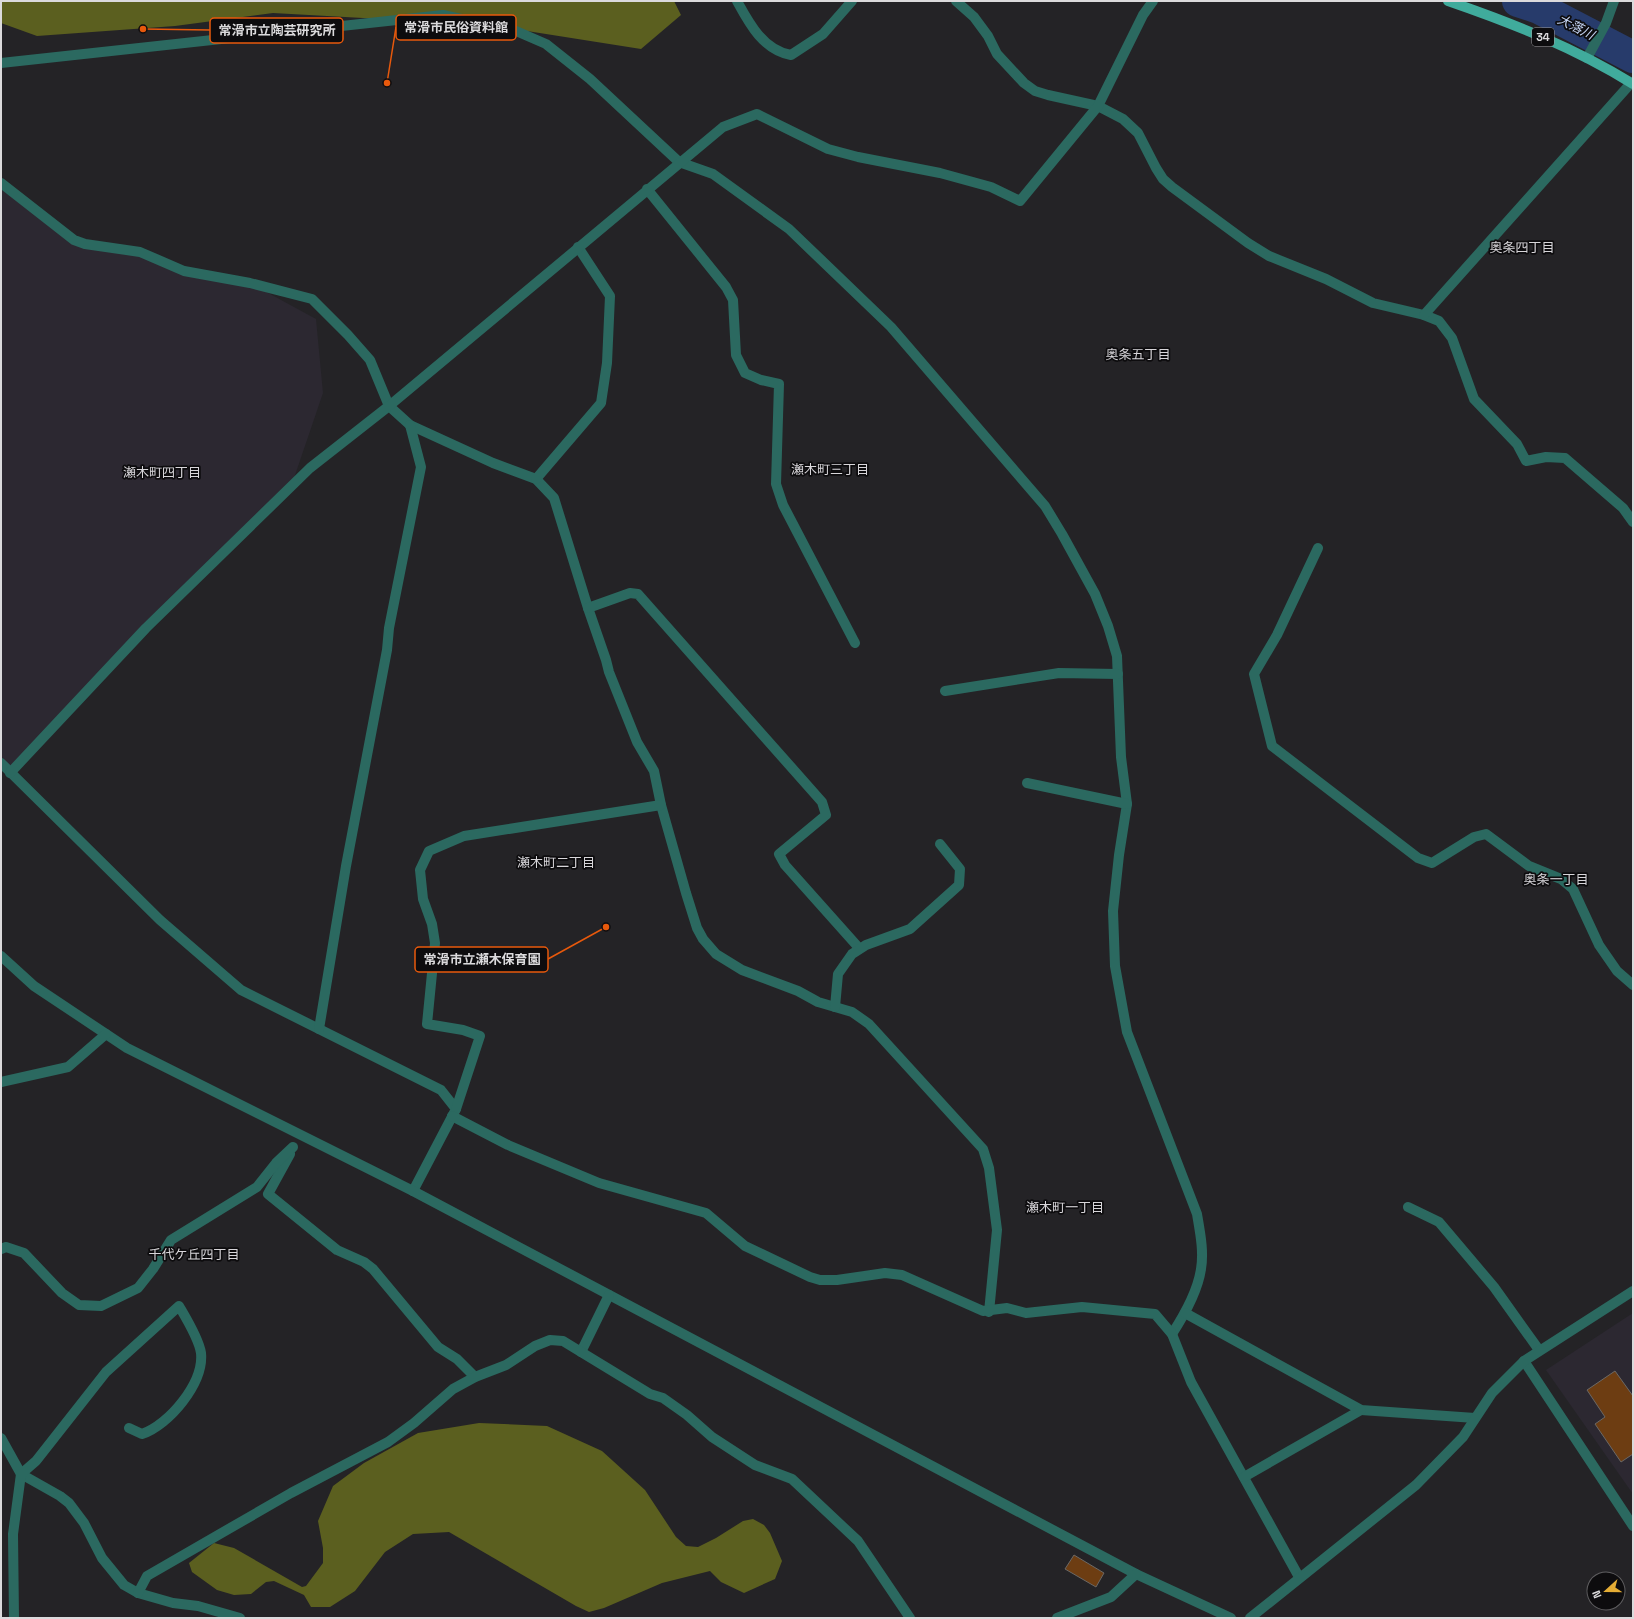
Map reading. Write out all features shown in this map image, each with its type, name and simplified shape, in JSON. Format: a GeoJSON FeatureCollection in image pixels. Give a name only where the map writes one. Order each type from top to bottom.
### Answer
{"type":"FeatureCollection","features":[{"type":"Feature","properties":{"kind":"main road","name":"34"},"geometry":{"type":"LineString","coordinates":[[1448,1],[1544,37],[1587,58],[1632,83]]}},
{"type":"Feature","properties":{"kind":"street"},"geometry":{"type":"LineString","coordinates":[[737,1],[752,28],[769,45],[783,54],[791,55],[822,34],[852,1]]}},
{"type":"Feature","properties":{"kind":"street"},"geometry":{"type":"LineString","coordinates":[[956,1],[974,17],[988,36],[997,54],[1024,83],[1036,91],[1048,96],[1098,106],[1123,119],[1138,133],[1162,179],[1248,243],[1269,256],[1326,279],[1373,303],[1424,315],[1439,321],[1452,338],[1474,399],[1517,444],[1526,461],[1546,457],[1565,458],[1623,508],[1633,522]]}},
{"type":"Feature","properties":{"kind":"street"},"geometry":{"type":"LineString","coordinates":[[10,773],[103,672],[310,468],[389,406],[679,162],[723,127],[757,114],[828,149],[858,157],[940,173],[991,188],[1020,201],[1098,106],[1143,15],[1153,1]]}},
{"type":"Feature","properties":{"kind":"street"},"geometry":{"type":"LineString","coordinates":[[1587,58],[1606,23],[1614,1]]}},
{"type":"Feature","properties":{"kind":"street"},"geometry":{"type":"LineString","coordinates":[[1,63],[443,14],[516,31],[546,44],[590,79],[679,162],[713,174],[789,229],[891,328],[1045,506],[1095,594],[1108,626],[1115,650],[1118,674],[1121,757],[1127,804],[1119,855],[1114,911],[1115,966],[1127,1032],[1197,1214],[1201,1242],[1201,1270],[1185,1313],[1172,1334]]}},
{"type":"Feature","properties":{"kind":"street"},"geometry":{"type":"LineString","coordinates":[[1424,315],[1632,83]]}},
{"type":"Feature","properties":{"kind":"street"},"geometry":{"type":"LineString","coordinates":[[1,183],[74,240],[85,244],[140,252],[184,271],[250,283],[312,299],[348,335],[370,360],[389,406],[410,425],[494,463],[536,479],[554,498],[609,672],[637,742],[654,771],[661,805],[697,928],[709,946],[727,962],[742,970],[798,991],[818,1002],[852,1012],[869,1024],[982,1149],[990,1168],[997,1230],[989,1312]]}},
{"type":"Feature","properties":{"kind":"street"},"geometry":{"type":"LineString","coordinates":[[647,189],[726,287],[733,300],[736,355],[745,373],[761,380],[779,384],[776,484],[783,505],[855,643]]}},
{"type":"Feature","properties":{"kind":"street"},"geometry":{"type":"LineString","coordinates":[[536,479],[601,403],[608,363],[610,296],[578,247]]}},
{"type":"Feature","properties":{"kind":"street"},"geometry":{"type":"LineString","coordinates":[[319,1029],[346,866],[388,650],[389,628],[421,467],[410,425]]}},
{"type":"Feature","properties":{"kind":"street"},"geometry":{"type":"LineString","coordinates":[[1318,548],[1277,635],[1254,674],[1272,746],[1418,858],[1432,863],[1474,837],[1486,834],[1529,866],[1561,879],[1573,889],[1600,945],[1618,971],[1633,984]]}},
{"type":"Feature","properties":{"kind":"street"},"geometry":{"type":"LineString","coordinates":[[588,608],[630,593],[638,594],[822,802],[826,815],[779,854],[786,865],[859,948]]}},
{"type":"Feature","properties":{"kind":"street"},"geometry":{"type":"LineString","coordinates":[[945,691],[1059,672],[1118,674]]}},
{"type":"Feature","properties":{"kind":"street"},"geometry":{"type":"LineString","coordinates":[[1,763],[160,920],[241,990],[441,1090],[454,1113],[508,1145],[599,1183],[706,1213],[745,1246],[820,1280],[837,1280],[885,1273],[902,1275],[936,1289],[972,1307],[989,1312],[1007,1308],[1026,1313],[1082,1307],[1155,1314],[1172,1334],[1191,1382],[1299,1577]]}},
{"type":"Feature","properties":{"kind":"street"},"geometry":{"type":"LineString","coordinates":[[1027,783],[1127,804]]}},
{"type":"Feature","properties":{"kind":"street"},"geometry":{"type":"LineString","coordinates":[[413,1191],[454,1113],[480,1036],[463,1030],[427,1024],[435,943],[432,924],[423,899],[420,870],[429,851],[464,836],[661,805]]}},
{"type":"Feature","properties":{"kind":"street"},"geometry":{"type":"LineString","coordinates":[[835,1007],[838,974],[852,954],[859,948],[910,929],[958,885],[960,869],[940,844]]}},
{"type":"Feature","properties":{"kind":"street"},"geometry":{"type":"LineString","coordinates":[[1,956],[34,986],[127,1048],[299,1136],[413,1191],[1136,1574],[1232,1618]]}},
{"type":"Feature","properties":{"kind":"street"},"geometry":{"type":"LineString","coordinates":[[1,1082],[68,1067],[106,1034]]}},
{"type":"Feature","properties":{"kind":"street"},"geometry":{"type":"LineString","coordinates":[[299,1136],[268,1194],[338,1250],[364,1262],[373,1269],[438,1347],[457,1359],[475,1377]]}},
{"type":"Feature","properties":{"kind":"street"},"geometry":{"type":"LineString","coordinates":[[1,1249],[6,1248],[24,1253],[62,1293],[79,1305],[101,1306],[138,1288],[153,1269],[170,1240],[257,1187],[276,1163],[293,1147]]}},
{"type":"Feature","properties":{"kind":"street"},"geometry":{"type":"LineString","coordinates":[[1408,1207],[1438,1222],[1444,1228],[1494,1287],[1539,1350]]}},
{"type":"Feature","properties":{"kind":"street"},"geometry":{"type":"LineString","coordinates":[[1250,1618],[1299,1577],[1416,1485],[1463,1437],[1492,1393],[1524,1361],[1633,1291]]}},
{"type":"Feature","properties":{"kind":"street"},"geometry":{"type":"LineString","coordinates":[[581,1352],[609,1296]]}},
{"type":"Feature","properties":{"kind":"street"},"geometry":{"type":"LineString","coordinates":[[14,1618],[13,1534],[22,1474],[36,1461],[106,1372],[179,1306],[189,1323],[201,1352],[200,1370],[193,1387],[163,1424],[142,1434],[129,1428]]}},
{"type":"Feature","properties":{"kind":"street"},"geometry":{"type":"LineString","coordinates":[[1185,1313],[1361,1410],[1475,1418]]}},
{"type":"Feature","properties":{"kind":"street"},"geometry":{"type":"LineString","coordinates":[[138,1593],[147,1576],[291,1493],[388,1442],[414,1423],[453,1389],[475,1377],[506,1365],[535,1346],[550,1340],[563,1341],[650,1394],[663,1398],[687,1415],[712,1437],[755,1466],[792,1479],[858,1541],[910,1618]]}},
{"type":"Feature","properties":{"kind":"street"},"geometry":{"type":"LineString","coordinates":[[1524,1361],[1633,1526]]}},
{"type":"Feature","properties":{"kind":"street"},"geometry":{"type":"LineString","coordinates":[[1244,1477],[1361,1410]]}},
{"type":"Feature","properties":{"kind":"street"},"geometry":{"type":"LineString","coordinates":[[1,1438],[22,1474],[60,1496],[69,1503],[112,1571],[124,1585],[138,1593],[173,1603],[198,1606],[240,1618]]}},
{"type":"Feature","properties":{"kind":"street"},"geometry":{"type":"LineString","coordinates":[[1057,1618],[1111,1597],[1136,1574]]}},
{"type":"Feature","properties":{"kind":"shaded area"},"geometry":{"type":"Polygon","coordinates":[[[1,183],[74,240],[140,252],[184,271],[250,283],[316,319],[323,393],[291,487],[10,773],[1,763],[1,183]]]}},
{"type":"Feature","properties":{"kind":"shaded area"},"geometry":{"type":"Polygon","coordinates":[[[1633,1313],[1633,1494],[1546,1370],[1633,1313]]]}},
{"type":"Feature","properties":{"kind":"green space"},"geometry":{"type":"Polygon","coordinates":[[[1,1],[674,1],[681,15],[641,49],[489,25],[273,13],[175,26],[37,36],[1,23],[1,1]]]}},
{"type":"Feature","properties":{"kind":"green space"},"geometry":{"type":"Polygon","coordinates":[[[479,1423],[547,1426],[602,1451],[645,1490],[676,1537],[686,1546],[698,1547],[716,1538],[743,1521],[753,1519],[764,1525],[770,1533],[782,1561],[775,1579],[744,1593],[721,1582],[710,1571],[662,1583],[604,1608],[589,1612],[576,1606],[449,1532],[413,1534],[385,1552],[355,1591],[330,1607],[311,1607],[304,1595],[274,1581],[266,1582],[251,1594],[234,1595],[217,1590],[192,1572],[189,1563],[214,1543],[234,1548],[302,1587],[306,1586],[323,1563],[323,1548],[318,1521],[333,1486],[364,1463],[418,1433],[479,1423]]]}},
{"type":"Feature","properties":{"kind":"building"},"geometry":{"type":"Polygon","coordinates":[[[1615,1371],[1633,1396],[1633,1454],[1621,1462],[1595,1424],[1605,1417],[1587,1390],[1615,1371]]]}},
{"type":"Feature","properties":{"kind":"building"},"geometry":{"type":"Polygon","coordinates":[[[1074,1555],[1104,1573],[1096,1587],[1065,1569],[1074,1555]]]}},
{"type":"Feature","properties":{"kind":"waterway","name":"大落川"},"geometry":{"type":"LineString","coordinates":[[1518,1],[1539,8],[1633,57]]}},
{"type":"Feature","properties":{"kind":"place","name":"常滑市立陶芸研究所"},"geometry":{"type":"Point","coordinates":[143,29]}},
{"type":"Feature","properties":{"kind":"place","name":"常滑市民俗資料館"},"geometry":{"type":"Point","coordinates":[387,83]}},
{"type":"Feature","properties":{"kind":"place","name":"常滑市立瀬木保育園"},"geometry":{"type":"Point","coordinates":[606,927]}},
{"type":"Feature","properties":{"kind":"district","name":"奥条四丁目"},"geometry":{"type":"Point","coordinates":[1522,247]}},
{"type":"Feature","properties":{"kind":"district","name":"奥条五丁目"},"geometry":{"type":"Point","coordinates":[1138,354]}},
{"type":"Feature","properties":{"kind":"district","name":"瀬木町三丁目"},"geometry":{"type":"Point","coordinates":[830,469]}},
{"type":"Feature","properties":{"kind":"district","name":"瀬木町四丁目"},"geometry":{"type":"Point","coordinates":[162,472]}},
{"type":"Feature","properties":{"kind":"district","name":"瀬木町二丁目"},"geometry":{"type":"Point","coordinates":[556,862]}},
{"type":"Feature","properties":{"kind":"district","name":"奥条一丁目"},"geometry":{"type":"Point","coordinates":[1556,879]}},
{"type":"Feature","properties":{"kind":"district","name":"瀬木町一丁目"},"geometry":{"type":"Point","coordinates":[1065,1207]}},
{"type":"Feature","properties":{"kind":"district","name":"千代ケ丘四丁目"},"geometry":{"type":"Point","coordinates":[194,1254]}}]}
